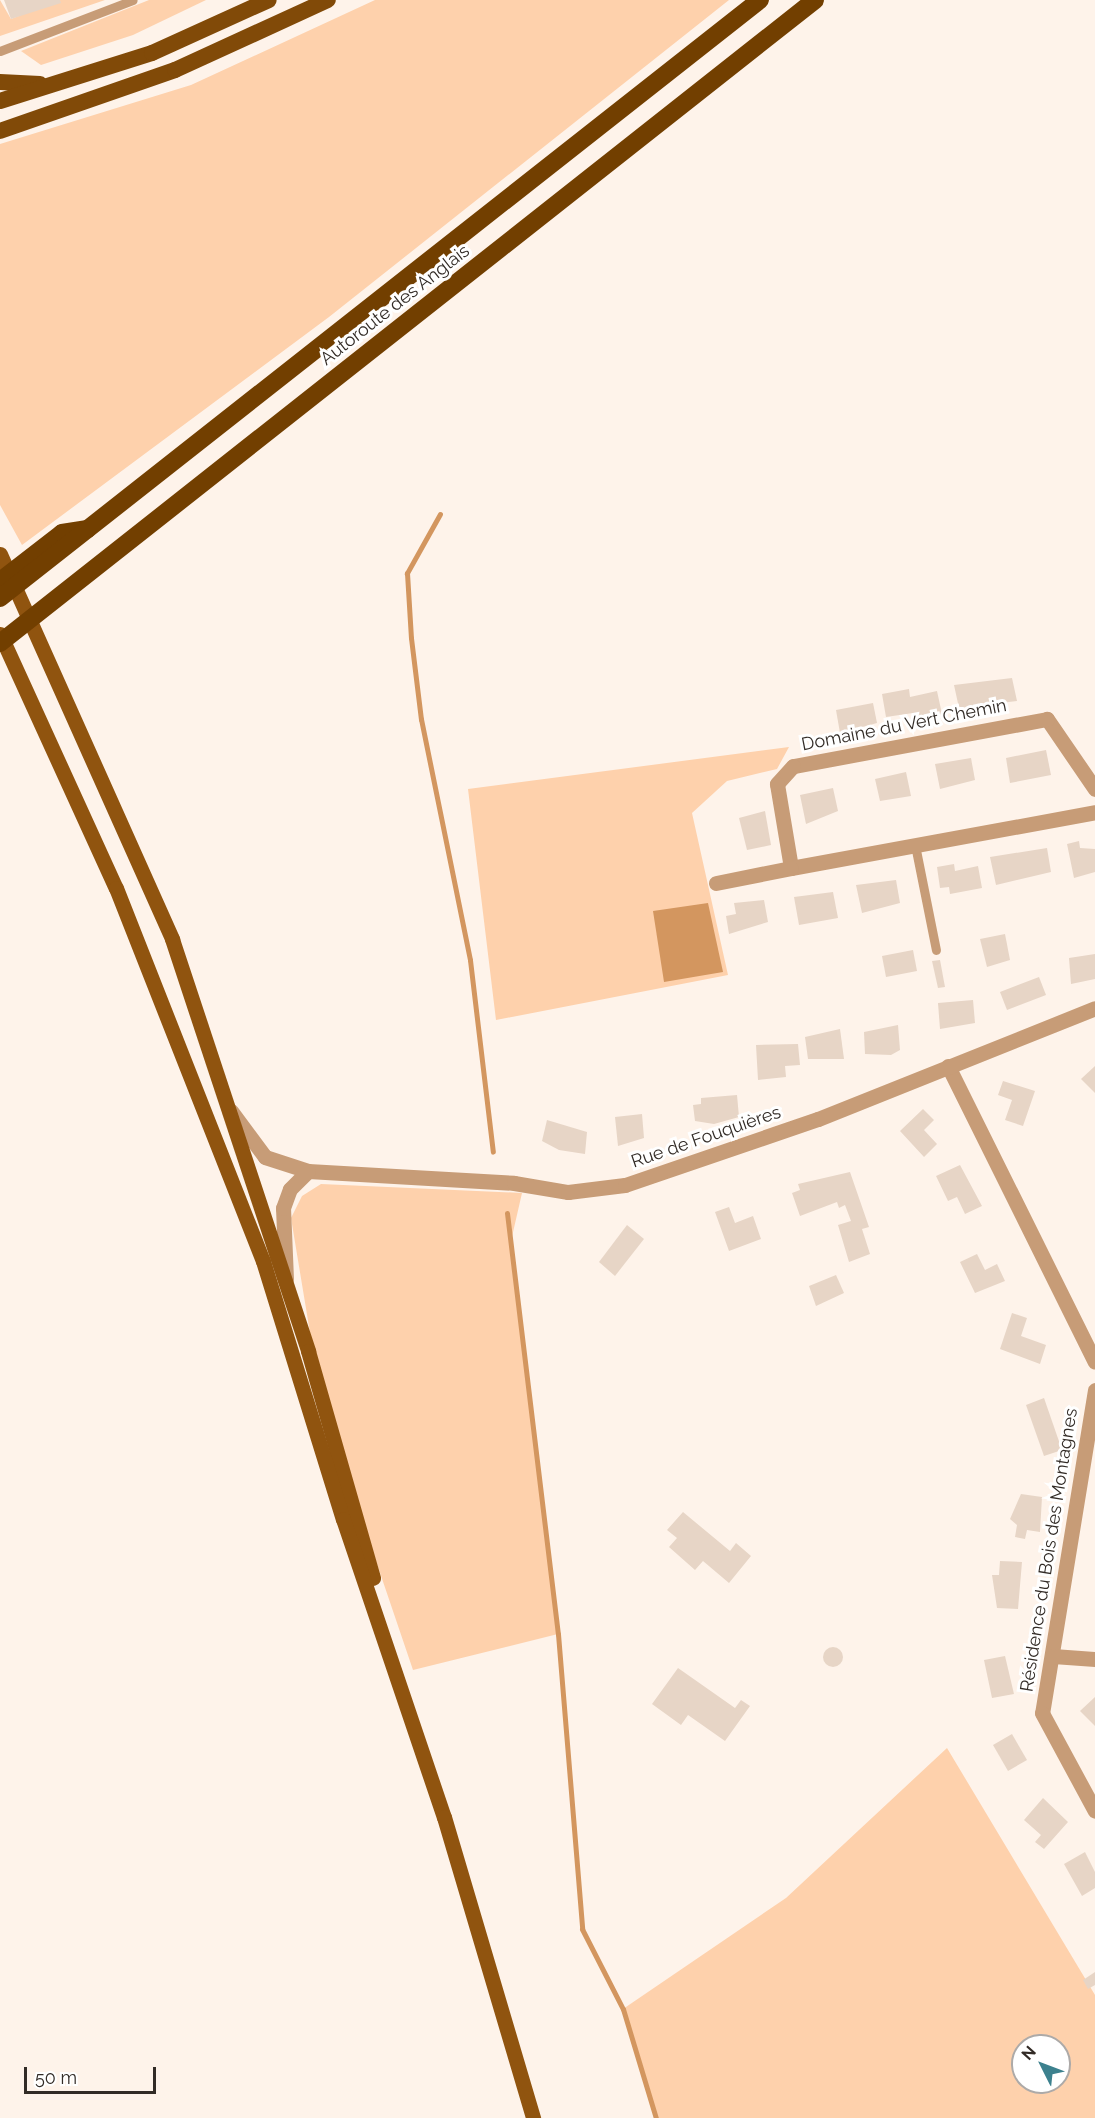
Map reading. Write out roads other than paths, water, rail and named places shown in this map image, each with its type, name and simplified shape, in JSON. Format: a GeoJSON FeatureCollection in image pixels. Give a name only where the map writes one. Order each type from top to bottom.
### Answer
{"type":"FeatureCollection","features":[{"type":"Feature","properties":{"kind":"highway"},"geometry":{"type":"LineString","coordinates":[[0,101],[152,52],[269,0]]}},
{"type":"Feature","properties":{"kind":"highway"},"geometry":{"type":"LineString","coordinates":[[0,131],[175,70],[328,0]]}},
{"type":"Feature","properties":{"kind":"highway","name":"Autoroute des Anglais"},"geometry":{"type":"LineString","coordinates":[[0,598],[760,0]]}},
{"type":"Feature","properties":{"kind":"highway","name":"Autoroute des Anglais"},"geometry":{"type":"LineString","coordinates":[[0,643],[815,0]]}},
{"type":"Feature","properties":{"kind":"highway"},"geometry":{"type":"LineString","coordinates":[[0,82],[53,84]]}},
{"type":"Feature","properties":{"kind":"highway"},"geometry":{"type":"LineString","coordinates":[[0,581],[62,533],[90,528]]}},
{"type":"Feature","properties":{"kind":"main road"},"geometry":{"type":"LineString","coordinates":[[0,554],[172,939],[286,1282],[396,1668],[533,2118]]}},
{"type":"Feature","properties":{"kind":"main road"},"geometry":{"type":"LineString","coordinates":[[0,634],[196,1079],[263,1261],[343,1520],[396,1668]]}},
{"type":"Feature","properties":{"kind":"street","name":"Domaine du Vert Chemin"},"geometry":{"type":"LineString","coordinates":[[791,868],[777,784],[793,766],[1047,719],[1095,789]]}},
{"type":"Feature","properties":{"kind":"street"},"geometry":{"type":"LineString","coordinates":[[716,882],[1095,812]]}},
{"type":"Feature","properties":{"kind":"street","name":"Rue de Fouquières"},"geometry":{"type":"LineString","coordinates":[[229,1107],[265,1157],[308,1171],[514,1183],[568,1192],[625,1185],[818,1119],[1095,1008]]}},
{"type":"Feature","properties":{"kind":"street"},"geometry":{"type":"LineString","coordinates":[[948,1066],[1095,1362]]}},
{"type":"Feature","properties":{"kind":"street"},"geometry":{"type":"LineString","coordinates":[[286,1282],[283,1208],[290,1189],[308,1171]]}},
{"type":"Feature","properties":{"kind":"street","name":"Résidence du Bois des Montagnes"},"geometry":{"type":"LineString","coordinates":[[1095,1390],[1042,1713],[1095,1811]]}},
{"type":"Feature","properties":{"kind":"street"},"geometry":{"type":"LineString","coordinates":[[1053,1656],[1095,1659]]}},
{"type":"Feature","properties":{"kind":"lane"},"geometry":{"type":"LineString","coordinates":[[0,51],[133,0]]}},
{"type":"Feature","properties":{"kind":"lane"},"geometry":{"type":"LineString","coordinates":[[915,845],[936,950]]}},
{"type":"Feature","properties":{"kind":"waterway"},"geometry":{"type":"LineString","coordinates":[[440,514],[407,573],[411,638],[421,719],[470,960],[493,1152]]}},
{"type":"Feature","properties":{"kind":"waterway"},"geometry":{"type":"LineString","coordinates":[[507,1213],[558,1634],[582,1929],[623,2009],[656,2118]]}}]}
